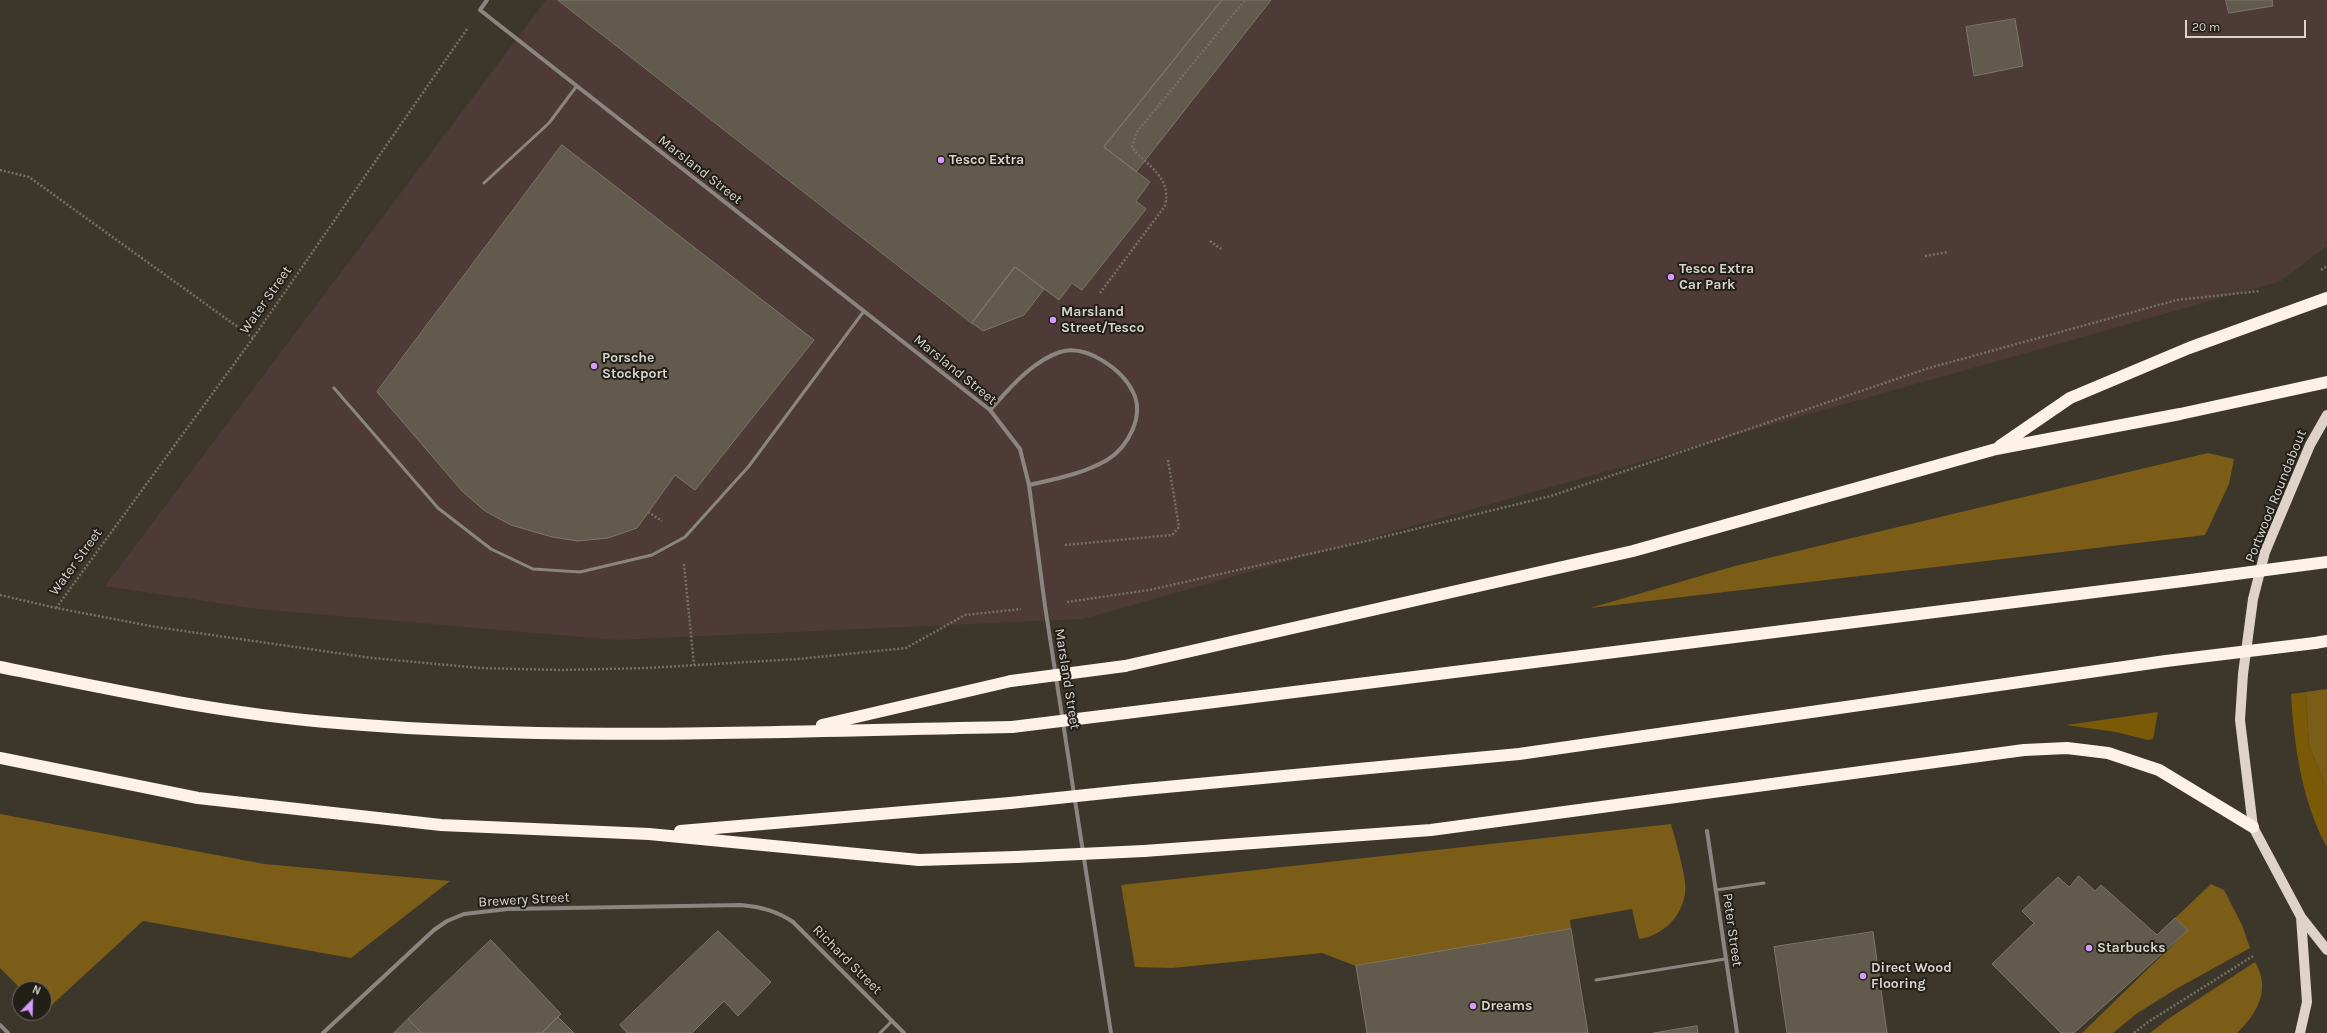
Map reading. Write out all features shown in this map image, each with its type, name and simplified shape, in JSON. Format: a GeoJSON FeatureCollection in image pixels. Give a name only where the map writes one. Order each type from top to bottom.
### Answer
{"type":"FeatureCollection","features":[{"type":"Feature","properties":{"kind":"highway"},"geometry":{"type":"LineString","coordinates":[[1996,449],[2070,398],[2189,348],[2327,298]]}},
{"type":"Feature","properties":{"kind":"highway"},"geometry":{"type":"LineString","coordinates":[[798,731],[1011,681],[1125,666],[1633,551],[1996,449],[2180,414],[2327,382]]}},
{"type":"Feature","properties":{"kind":"highway"},"geometry":{"type":"LineString","coordinates":[[0,667],[162,700],[336,723],[530,733],[657,735],[1012,727],[1126,714],[2327,562]]}},
{"type":"Feature","properties":{"kind":"highway"},"geometry":{"type":"LineString","coordinates":[[649,834],[1519,754],[2166,661],[2321,642]]}},
{"type":"Feature","properties":{"kind":"highway"},"geometry":{"type":"LineString","coordinates":[[0,758],[198,798],[441,825],[649,834],[919,860],[1144,851],[1431,830],[2016,751],[2067,748],[2108,753],[2159,770],[2253,827]]}},
{"type":"Feature","properties":{"kind":"main road","name":"Portwood Roundabout"},"geometry":{"type":"LineString","coordinates":[[2327,415],[2310,445],[2265,552],[2253,599],[2243,674],[2240,720],[2253,827],[2301,917],[2327,950]]}},
{"type":"Feature","properties":{"kind":"main road"},"geometry":{"type":"LineString","coordinates":[[2300,1033],[2308,1002],[2301,917]]}},
{"type":"Feature","properties":{"kind":"street"},"geometry":{"type":"LineString","coordinates":[[480,10],[487,0]]}},
{"type":"Feature","properties":{"kind":"street","name":"Marsland Street"},"geometry":{"type":"LineString","coordinates":[[480,10],[990,410],[1020,449],[1029,484],[1045,606],[1111,1033]]}},
{"type":"Feature","properties":{"kind":"street"},"geometry":{"type":"LineString","coordinates":[[990,410],[1023,376],[1041,362],[1061,352],[1079,350],[1099,358],[1117,371],[1133,392],[1138,412],[1133,429],[1121,447],[1108,459],[1073,475],[1029,484]]}},
{"type":"Feature","properties":{"kind":"street","name":"Peter Street"},"geometry":{"type":"LineString","coordinates":[[1707,831],[1737,1033]]}},
{"type":"Feature","properties":{"kind":"street","name":"Brewery Street"},"geometry":{"type":"LineString","coordinates":[[323,1033],[434,930],[447,921],[464,914],[508,909],[726,906],[762,907],[770,910]]}},
{"type":"Feature","properties":{"kind":"street","name":"Richard Street"},"geometry":{"type":"LineString","coordinates":[[770,910],[780,913],[793,922],[904,1033]]}},
{"type":"Feature","properties":{"kind":"street"},"geometry":{"type":"LineString","coordinates":[[0,1025],[8,1033]]}},
{"type":"Feature","properties":{"kind":"lane"},"geometry":{"type":"LineString","coordinates":[[484,184],[549,123],[576,86]]}},
{"type":"Feature","properties":{"kind":"lane"},"geometry":{"type":"LineString","coordinates":[[334,388],[438,508],[491,549],[533,569],[580,572],[652,555],[685,536],[749,466],[864,311]]}},
{"type":"Feature","properties":{"kind":"lane"},"geometry":{"type":"LineString","coordinates":[[1716,890],[1764,883]]}},
{"type":"Feature","properties":{"kind":"lane"},"geometry":{"type":"LineString","coordinates":[[1596,980],[1725,959]]}},
{"type":"Feature","properties":{"kind":"lane"},"geometry":{"type":"LineString","coordinates":[[880,1033],[892,1021]]}},
{"type":"Feature","properties":{"kind":"path"},"geometry":{"type":"LineString","coordinates":[[1100,293],[1166,206],[1168,194],[1165,180],[1132,148],[1136,133],[1245,0]]}},
{"type":"Feature","properties":{"kind":"path","name":"Water Street"},"geometry":{"type":"LineString","coordinates":[[56,608],[253,338],[480,10]]}},
{"type":"Feature","properties":{"kind":"path"},"geometry":{"type":"LineString","coordinates":[[0,170],[29,177],[253,338]]}},
{"type":"Feature","properties":{"kind":"path"},"geometry":{"type":"LineString","coordinates":[[1210,241],[1221,250]]}},
{"type":"Feature","properties":{"kind":"path"},"geometry":{"type":"LineString","coordinates":[[1925,256],[1948,252]]}},
{"type":"Feature","properties":{"kind":"path"},"geometry":{"type":"LineString","coordinates":[[2318,272],[2327,266]]}},
{"type":"Feature","properties":{"kind":"path"},"geometry":{"type":"LineString","coordinates":[[0,595],[56,608],[260,643],[372,658],[480,668],[561,670],[694,665],[798,659],[906,648],[965,615],[1045,606],[1149,590],[1551,496],[1929,368],[2177,300],[2263,290]]}},
{"type":"Feature","properties":{"kind":"path"},"geometry":{"type":"LineString","coordinates":[[1065,545],[1172,534],[1179,527],[1168,460]]}},
{"type":"Feature","properties":{"kind":"path"},"geometry":{"type":"LineString","coordinates":[[648,512],[662,521]]}},
{"type":"Feature","properties":{"kind":"path"},"geometry":{"type":"LineString","coordinates":[[684,561],[694,665]]}},
{"type":"Feature","properties":{"kind":"path"},"geometry":{"type":"LineString","coordinates":[[2134,1033],[2148,1022],[2253,956]]}},
{"type":"Feature","properties":{"kind":"shaded area"},"geometry":{"type":"Polygon","coordinates":[[[546,0],[2327,0],[2327,246],[2281,281],[1083,619],[615,640],[258,609],[105,586],[546,0]]]}},
{"type":"Feature","properties":{"kind":"shaded area"},"geometry":{"type":"Polygon","coordinates":[[[2208,453],[2234,459],[2229,484],[2205,535],[1590,608],[1735,566],[2208,453]]]}},
{"type":"Feature","properties":{"kind":"shaded area"},"geometry":{"type":"Polygon","coordinates":[[[2327,689],[2327,789],[2309,746],[2306,692],[2327,689]]]}},
{"type":"Feature","properties":{"kind":"shaded area"},"geometry":{"type":"Polygon","coordinates":[[[2306,692],[2309,746],[2327,789],[2327,847],[2318,830],[2305,793],[2294,734],[2291,694],[2306,692]]]}},
{"type":"Feature","properties":{"kind":"shaded area"},"geometry":{"type":"Polygon","coordinates":[[[2158,712],[2153,739],[2148,740],[2116,732],[2066,725],[2158,712]]]}},
{"type":"Feature","properties":{"kind":"shaded area"},"geometry":{"type":"Polygon","coordinates":[[[0,814],[264,864],[450,881],[351,958],[143,921],[52,1005],[52,981],[13,981],[0,968],[0,814]]]}},
{"type":"Feature","properties":{"kind":"shaded area"},"geometry":{"type":"Polygon","coordinates":[[[1671,824],[1685,879],[1685,894],[1683,903],[1675,918],[1663,930],[1647,937],[1639,939],[1632,909],[1570,920],[1571,929],[1356,966],[1322,953],[1172,968],[1135,967],[1121,885],[1671,824]]]}},
{"type":"Feature","properties":{"kind":"shaded area"},"geometry":{"type":"Polygon","coordinates":[[[2211,884],[2224,890],[2242,925],[2250,948],[2176,989],[2136,1014],[2113,1033],[2082,1033],[2188,930],[2175,918],[2211,884]]]}},
{"type":"Feature","properties":{"kind":"shaded area"},"geometry":{"type":"Polygon","coordinates":[[[2255,962],[2260,972],[2262,982],[2260,1000],[2251,1017],[2237,1033],[2150,1033],[2168,1019],[2255,962]]]}},
{"type":"Feature","properties":{"kind":"building","name":"Tesco Extra"},"geometry":{"type":"Polygon","coordinates":[[[558,0],[1222,0],[1104,147],[1150,182],[1136,201],[1146,209],[1082,290],[1072,283],[1059,300],[1015,267],[972,323],[558,0]]]}},
{"type":"Feature","properties":{"kind":"building"},"geometry":{"type":"Polygon","coordinates":[[[1222,0],[1271,0],[1136,172],[1104,147],[1222,0]]]}},
{"type":"Feature","properties":{"kind":"building"},"geometry":{"type":"Polygon","coordinates":[[[2226,0],[2272,0],[2273,6],[2229,13],[2226,0]]]}},
{"type":"Feature","properties":{"kind":"building"},"geometry":{"type":"Polygon","coordinates":[[[2015,19],[2023,66],[1974,76],[1966,27],[2015,19]]]}},
{"type":"Feature","properties":{"kind":"building","name":"Porsche Stockport"},"geometry":{"type":"Polygon","coordinates":[[[562,145],[814,340],[695,490],[675,475],[637,528],[608,538],[578,541],[552,537],[511,525],[485,511],[462,491],[377,392],[562,145]]]}},
{"type":"Feature","properties":{"kind":"building"},"geometry":{"type":"Polygon","coordinates":[[[1015,267],[1044,289],[1024,315],[983,331],[972,323],[1015,267]]]}},
{"type":"Feature","properties":{"kind":"building","name":"Starbucks"},"geometry":{"type":"Polygon","coordinates":[[[2079,876],[2095,891],[2101,885],[2157,935],[2175,918],[2188,930],[2074,1033],[2061,1033],[1992,964],[2034,923],[2022,911],[2058,877],[2069,887],[2079,876]]]}},
{"type":"Feature","properties":{"kind":"building","name":"Dreams"},"geometry":{"type":"Polygon","coordinates":[[[1571,929],[1588,1033],[1367,1033],[1356,966],[1571,929]]]}},
{"type":"Feature","properties":{"kind":"building"},"geometry":{"type":"Polygon","coordinates":[[[718,931],[771,982],[738,1016],[724,1001],[692,1033],[627,1033],[620,1025],[718,931]]]}},
{"type":"Feature","properties":{"kind":"building"},"geometry":{"type":"Polygon","coordinates":[[[1873,932],[1887,1033],[1787,1033],[1774,947],[1873,932]]]}},
{"type":"Feature","properties":{"kind":"building"},"geometry":{"type":"Polygon","coordinates":[[[491,940],[561,1014],[542,1033],[422,1033],[408,1019],[491,940]]]}},
{"type":"Feature","properties":{"kind":"building"},"geometry":{"type":"Polygon","coordinates":[[[558,1017],[574,1033],[542,1033],[558,1017]]]}},
{"type":"Feature","properties":{"kind":"building"},"geometry":{"type":"Polygon","coordinates":[[[408,1019],[422,1033],[394,1033],[408,1019]]]}},
{"type":"Feature","properties":{"kind":"building"},"geometry":{"type":"Polygon","coordinates":[[[1697,1026],[1698,1033],[1654,1033],[1697,1026]]]}},
{"type":"Feature","properties":{"kind":"place","name":"Tesco Extra"},"geometry":{"type":"Point","coordinates":[941,160]}},
{"type":"Feature","properties":{"kind":"place","name":"Tesco Extra Car Park"},"geometry":{"type":"Point","coordinates":[1671,277]}},
{"type":"Feature","properties":{"kind":"place","name":"Marsland Street/Tesco"},"geometry":{"type":"Point","coordinates":[1053,320]}},
{"type":"Feature","properties":{"kind":"place","name":"Porsche Stockport"},"geometry":{"type":"Point","coordinates":[594,366]}},
{"type":"Feature","properties":{"kind":"place","name":"Starbucks"},"geometry":{"type":"Point","coordinates":[2089,948]}},
{"type":"Feature","properties":{"kind":"place","name":"Direct Wood Flooring"},"geometry":{"type":"Point","coordinates":[1863,976]}},
{"type":"Feature","properties":{"kind":"place","name":"Dreams"},"geometry":{"type":"Point","coordinates":[1473,1006]}}]}
